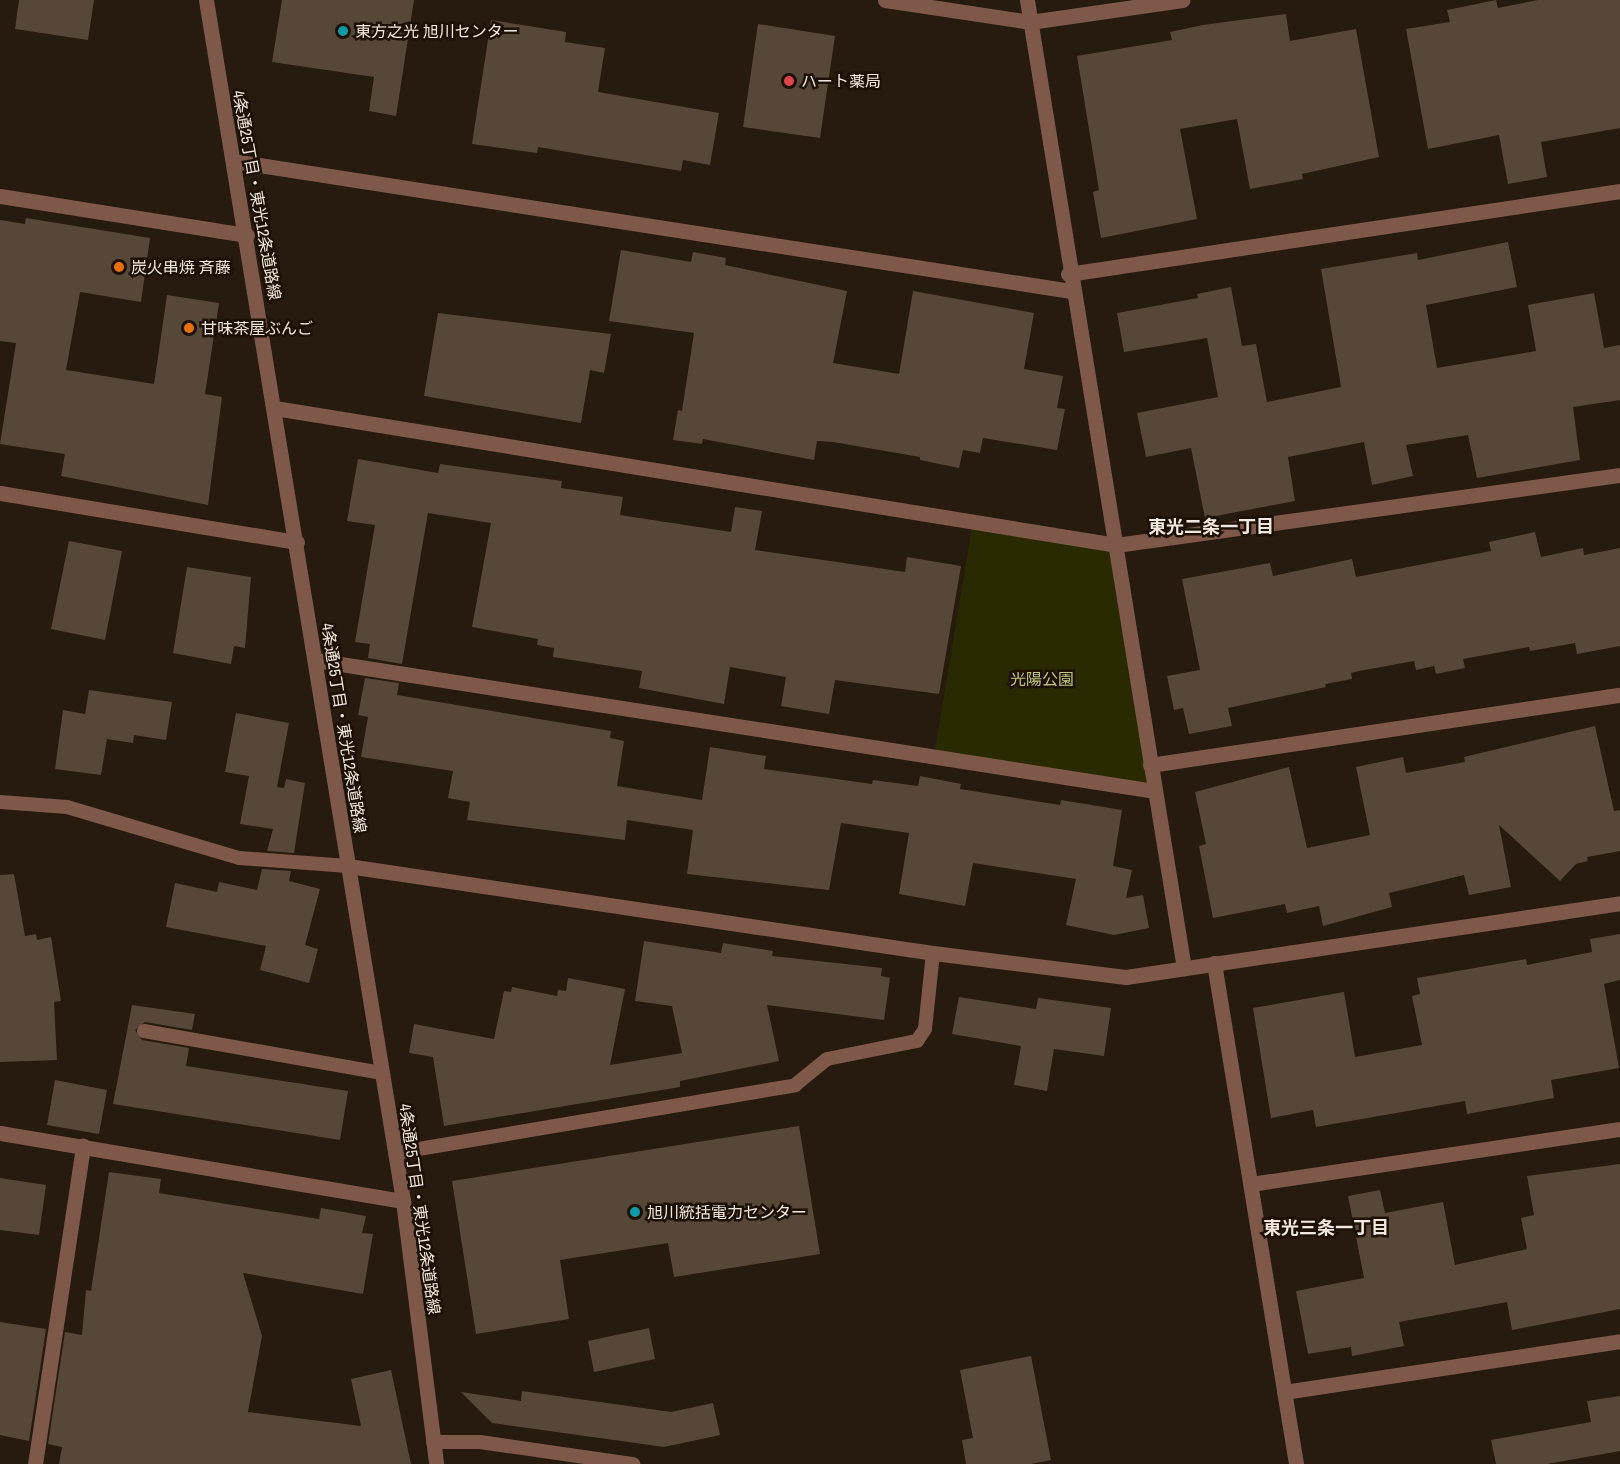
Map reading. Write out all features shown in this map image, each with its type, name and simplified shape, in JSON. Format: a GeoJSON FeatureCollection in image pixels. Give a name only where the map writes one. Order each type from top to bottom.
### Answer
{"type":"FeatureCollection","features":[{"type":"Feature","properties":{"kind":"street","name":"4条通25丁目・東光12条道路線"},"geometry":{"type":"LineString","coordinates":[[206,0],[247,235],[403,1201],[436,1464]]}},
{"type":"Feature","properties":{"kind":"street"},"geometry":{"type":"LineString","coordinates":[[885,0],[1030,22],[1182,0]]}},
{"type":"Feature","properties":{"kind":"street"},"geometry":{"type":"LineString","coordinates":[[1026,0],[1068,274],[1116,544],[1184,968]]}},
{"type":"Feature","properties":{"kind":"street"},"geometry":{"type":"LineString","coordinates":[[233,161],[1071,291]]}},
{"type":"Feature","properties":{"kind":"street"},"geometry":{"type":"LineString","coordinates":[[1068,274],[1620,191]]}},
{"type":"Feature","properties":{"kind":"street"},"geometry":{"type":"LineString","coordinates":[[0,196],[247,235]]}},
{"type":"Feature","properties":{"kind":"street"},"geometry":{"type":"LineString","coordinates":[[275,408],[1116,544],[1620,475]]}},
{"type":"Feature","properties":{"kind":"street"},"geometry":{"type":"LineString","coordinates":[[0,493],[297,542]]}},
{"type":"Feature","properties":{"kind":"street"},"geometry":{"type":"LineString","coordinates":[[315,660],[1154,791]]}},
{"type":"Feature","properties":{"kind":"street"},"geometry":{"type":"LineString","coordinates":[[1150,765],[1620,695]]}},
{"type":"Feature","properties":{"kind":"street"},"geometry":{"type":"LineString","coordinates":[[348,866],[933,953],[1126,977],[1620,903]]}},
{"type":"Feature","properties":{"kind":"street"},"geometry":{"type":"LineString","coordinates":[[1214,963],[1296,1464]]}},
{"type":"Feature","properties":{"kind":"street"},"geometry":{"type":"LineString","coordinates":[[1251,1184],[1620,1129]]}},
{"type":"Feature","properties":{"kind":"street"},"geometry":{"type":"LineString","coordinates":[[0,1133],[403,1201]]}},
{"type":"Feature","properties":{"kind":"street"},"geometry":{"type":"LineString","coordinates":[[35,1464],[83,1146]]}},
{"type":"Feature","properties":{"kind":"street"},"geometry":{"type":"LineString","coordinates":[[1284,1392],[1620,1341]]}},
{"type":"Feature","properties":{"kind":"street"},"geometry":{"type":"LineString","coordinates":[[433,1442],[449,1464]]}},
{"type":"Feature","properties":{"kind":"lane"},"geometry":{"type":"LineString","coordinates":[[0,802],[67,807],[239,858],[348,866]]}},
{"type":"Feature","properties":{"kind":"lane"},"geometry":{"type":"LineString","coordinates":[[395,1153],[795,1084],[827,1059],[917,1041],[926,1029],[933,953]]}},
{"type":"Feature","properties":{"kind":"lane"},"geometry":{"type":"LineString","coordinates":[[144,1031],[382,1073]]}},
{"type":"Feature","properties":{"kind":"lane"},"geometry":{"type":"LineString","coordinates":[[433,1442],[480,1442],[633,1464]]}},
{"type":"Feature","properties":{"kind":"green space","name":"光陽公園"},"geometry":{"type":"Polygon","coordinates":[[[973,521],[1116,545],[1154,791],[934,756],[973,521]]]}},
{"type":"Feature","properties":{"kind":"building"},"geometry":{"type":"Polygon","coordinates":[[[19,0],[94,0],[88,40],[15,29],[19,0]]]}},
{"type":"Feature","properties":{"kind":"building","name":"東方之光 旭川センター"},"geometry":{"type":"Polygon","coordinates":[[[282,0],[414,0],[396,116],[369,111],[374,77],[272,62],[282,0]]]}},
{"type":"Feature","properties":{"kind":"building"},"geometry":{"type":"Polygon","coordinates":[[[1496,0],[1498,8],[1538,0],[1620,0],[1620,128],[1541,142],[1547,177],[1508,184],[1499,135],[1428,149],[1406,29],[1450,22],[1447,10],[1496,0]]]}},
{"type":"Feature","properties":{"kind":"building"},"geometry":{"type":"Polygon","coordinates":[[[1286,14],[1290,41],[1356,29],[1379,157],[1302,174],[1303,179],[1250,189],[1237,119],[1180,129],[1197,219],[1101,238],[1093,192],[1099,190],[1077,56],[1172,40],[1170,32],[1203,25],[1286,14]]]}},
{"type":"Feature","properties":{"kind":"building"},"geometry":{"type":"Polygon","coordinates":[[[491,20],[566,32],[565,42],[605,48],[598,92],[719,113],[710,165],[683,160],[681,171],[538,147],[537,153],[472,144],[491,20]]]}},
{"type":"Feature","properties":{"kind":"building","name":"ハート薬局"},"geometry":{"type":"Polygon","coordinates":[[[758,24],[835,36],[820,138],[743,127],[758,24]]]}},
{"type":"Feature","properties":{"kind":"building"},"geometry":{"type":"Polygon","coordinates":[[[26,218],[150,238],[141,302],[80,292],[66,370],[154,384],[167,295],[219,303],[205,394],[222,397],[208,505],[61,476],[65,454],[0,444],[16,343],[0,341],[0,220],[25,224],[26,218]]]}},
{"type":"Feature","properties":{"kind":"building"},"geometry":{"type":"Polygon","coordinates":[[[1508,242],[1517,287],[1426,305],[1437,368],[1536,351],[1528,305],[1594,293],[1604,348],[1620,345],[1620,400],[1573,407],[1580,460],[1477,478],[1468,435],[1406,445],[1413,476],[1372,485],[1364,442],[1288,457],[1295,501],[1205,518],[1191,448],[1146,457],[1137,413],[1218,397],[1207,338],[1124,352],[1117,313],[1198,298],[1197,294],[1231,287],[1242,346],[1256,344],[1267,402],[1341,387],[1321,269],[1417,253],[1418,260],[1508,242]]]}},
{"type":"Feature","properties":{"kind":"building"},"geometry":{"type":"Polygon","coordinates":[[[621,250],[691,262],[693,252],[726,258],[725,265],[847,291],[833,363],[899,374],[913,291],[1034,313],[1024,369],[1063,376],[1057,408],[1065,409],[1057,450],[983,438],[980,453],[963,450],[959,468],[920,460],[920,457],[833,442],[817,441],[814,460],[703,439],[702,444],[673,440],[678,410],[682,411],[694,333],[609,321],[621,250]]]}},
{"type":"Feature","properties":{"kind":"building"},"geometry":{"type":"Polygon","coordinates":[[[438,313],[611,334],[604,373],[590,370],[581,423],[424,396],[438,313]]]}},
{"type":"Feature","properties":{"kind":"building"},"geometry":{"type":"Polygon","coordinates":[[[358,459],[438,473],[440,464],[562,481],[561,488],[623,497],[620,515],[731,532],[735,507],[762,511],[755,550],[905,572],[907,557],[961,566],[939,694],[835,680],[829,714],[781,706],[786,677],[730,667],[724,704],[639,688],[642,671],[553,657],[554,648],[537,645],[538,639],[472,627],[491,523],[428,513],[402,664],[368,658],[370,644],[355,642],[375,525],[347,521],[358,459]]]}},
{"type":"Feature","properties":{"kind":"building"},"geometry":{"type":"Polygon","coordinates":[[[1535,532],[1541,557],[1583,548],[1584,555],[1620,548],[1620,646],[1577,654],[1575,643],[1530,651],[1529,647],[1463,659],[1465,668],[1436,674],[1434,666],[1416,670],[1414,661],[1359,671],[1351,673],[1352,679],[1325,684],[1326,687],[1228,708],[1232,726],[1189,734],[1183,708],[1174,710],[1167,676],[1200,670],[1182,579],[1270,563],[1273,576],[1352,559],[1356,577],[1491,551],[1489,542],[1535,532]]]}},
{"type":"Feature","properties":{"kind":"building"},"geometry":{"type":"Polygon","coordinates":[[[69,541],[122,551],[105,640],[51,629],[69,541]]]}},
{"type":"Feature","properties":{"kind":"building"},"geometry":{"type":"Polygon","coordinates":[[[187,567],[251,577],[245,648],[234,646],[231,664],[173,653],[187,567]]]}},
{"type":"Feature","properties":{"kind":"building"},"geometry":{"type":"Polygon","coordinates":[[[365,678],[399,683],[397,695],[611,731],[610,738],[624,741],[617,786],[702,800],[710,747],[766,756],[764,769],[872,784],[873,780],[918,786],[920,776],[961,784],[960,789],[1060,805],[1061,800],[1122,810],[1113,866],[1132,870],[1126,898],[1143,895],[1149,928],[1114,935],[1066,925],[1076,879],[973,863],[965,906],[899,894],[909,833],[841,823],[829,890],[687,874],[693,830],[627,820],[625,840],[467,820],[470,802],[448,798],[453,771],[361,757],[368,717],[358,715],[365,678]]]}},
{"type":"Feature","properties":{"kind":"building"},"geometry":{"type":"Polygon","coordinates":[[[89,690],[172,702],[166,740],[134,735],[133,743],[107,739],[101,775],[55,769],[63,710],[85,714],[89,690]]]}},
{"type":"Feature","properties":{"kind":"building"},"geometry":{"type":"Polygon","coordinates":[[[236,713],[289,723],[277,787],[284,788],[286,779],[305,783],[294,853],[267,851],[273,829],[240,824],[249,776],[225,772],[236,713]]]}},
{"type":"Feature","properties":{"kind":"building"},"geometry":{"type":"Polygon","coordinates":[[[1595,726],[1614,811],[1620,810],[1620,851],[1587,857],[1588,861],[1576,864],[1560,881],[1499,825],[1511,887],[1469,895],[1464,875],[1389,893],[1392,907],[1323,926],[1319,906],[1287,913],[1285,904],[1213,918],[1199,846],[1206,844],[1195,792],[1289,767],[1307,848],[1370,835],[1356,767],[1403,757],[1406,773],[1465,762],[1464,757],[1595,726]]]}},
{"type":"Feature","properties":{"kind":"building"},"geometry":{"type":"Polygon","coordinates":[[[262,869],[291,871],[289,881],[320,889],[305,945],[318,949],[309,983],[260,970],[266,946],[166,927],[175,883],[217,892],[219,882],[257,890],[262,869]]]}},
{"type":"Feature","properties":{"kind":"building"},"geometry":{"type":"Polygon","coordinates":[[[14,874],[25,936],[36,934],[37,940],[51,937],[61,1001],[54,1002],[57,1060],[0,1062],[0,875],[14,874]]]}},
{"type":"Feature","properties":{"kind":"building"},"geometry":{"type":"Polygon","coordinates":[[[1620,934],[1620,980],[1604,984],[1619,1068],[1551,1080],[1554,1098],[1467,1114],[1465,1101],[1316,1127],[1313,1110],[1271,1118],[1253,1008],[1344,992],[1355,1057],[1422,1045],[1412,996],[1420,994],[1417,978],[1526,959],[1527,965],[1592,952],[1590,939],[1620,934]]]}},
{"type":"Feature","properties":{"kind":"building"},"geometry":{"type":"Polygon","coordinates":[[[644,941],[721,953],[723,943],[773,951],[772,956],[882,968],[881,976],[890,978],[884,1020],[767,1005],[779,1061],[680,1081],[680,1087],[444,1126],[433,1057],[409,1053],[414,1024],[494,1039],[504,991],[511,992],[512,987],[557,996],[558,990],[566,991],[568,978],[625,989],[610,1065],[682,1053],[672,1006],[635,1001],[644,941]]]}},
{"type":"Feature","properties":{"kind":"building"},"geometry":{"type":"Polygon","coordinates":[[[959,997],[1036,1009],[1038,998],[1111,1008],[1104,1056],[1054,1049],[1047,1091],[1014,1085],[1021,1046],[952,1034],[959,997]]]}},
{"type":"Feature","properties":{"kind":"building"},"geometry":{"type":"Polygon","coordinates":[[[132,1005],[195,1014],[192,1030],[145,1022],[135,1030],[142,1040],[189,1048],[186,1066],[348,1091],[340,1140],[113,1104],[132,1005]]]}},
{"type":"Feature","properties":{"kind":"building"},"geometry":{"type":"Polygon","coordinates":[[[55,1080],[107,1090],[99,1134],[47,1125],[55,1080]]]}},
{"type":"Feature","properties":{"kind":"building","name":"旭川統括電力センター"},"geometry":{"type":"Polygon","coordinates":[[[799,1126],[820,1254],[674,1277],[668,1243],[560,1260],[569,1319],[476,1334],[452,1181],[799,1126]]]}},
{"type":"Feature","properties":{"kind":"building"},"geometry":{"type":"Polygon","coordinates":[[[1620,1164],[1620,1309],[1512,1330],[1507,1302],[1399,1322],[1404,1346],[1352,1356],[1351,1347],[1308,1354],[1296,1291],[1364,1278],[1348,1196],[1380,1190],[1385,1213],[1443,1202],[1455,1265],[1527,1249],[1521,1218],[1534,1215],[1527,1176],[1620,1164]]]}},
{"type":"Feature","properties":{"kind":"building"},"geometry":{"type":"Polygon","coordinates":[[[109,1172],[161,1179],[159,1193],[319,1219],[321,1208],[366,1216],[362,1233],[373,1234],[363,1294],[243,1273],[262,1336],[248,1412],[361,1426],[351,1379],[391,1370],[411,1464],[59,1464],[62,1447],[48,1444],[65,1332],[82,1335],[86,1290],[91,1291],[109,1172]]]}},
{"type":"Feature","properties":{"kind":"building"},"geometry":{"type":"Polygon","coordinates":[[[0,1178],[46,1185],[39,1235],[0,1230],[0,1178]]]}},
{"type":"Feature","properties":{"kind":"building"},"geometry":{"type":"Polygon","coordinates":[[[0,1322],[46,1329],[29,1441],[0,1435],[0,1322]]]}},
{"type":"Feature","properties":{"kind":"building"},"geometry":{"type":"Polygon","coordinates":[[[649,1328],[655,1359],[594,1372],[588,1341],[649,1328]]]}},
{"type":"Feature","properties":{"kind":"building"},"geometry":{"type":"Polygon","coordinates":[[[1031,1356],[1051,1460],[1031,1464],[966,1464],[962,1440],[973,1438],[960,1370],[1031,1356]]]}},
{"type":"Feature","properties":{"kind":"building"},"geometry":{"type":"Polygon","coordinates":[[[522,1391],[671,1412],[713,1403],[720,1435],[664,1447],[492,1423],[461,1392],[521,1401],[522,1391]]]}},
{"type":"Feature","properties":{"kind":"building"},"geometry":{"type":"Polygon","coordinates":[[[1620,1396],[1620,1451],[1547,1464],[1496,1464],[1491,1440],[1591,1422],[1587,1401],[1620,1396]]]}},
{"type":"Feature","properties":{"kind":"place","name":"東方之光 旭川センター"},"geometry":{"type":"Point","coordinates":[343,31]}},
{"type":"Feature","properties":{"kind":"place","name":"ハート薬局"},"geometry":{"type":"Point","coordinates":[789,81]}},
{"type":"Feature","properties":{"kind":"place","name":"炭火串焼 斉藤"},"geometry":{"type":"Point","coordinates":[119,267]}},
{"type":"Feature","properties":{"kind":"place","name":"甘味茶屋ぶんご"},"geometry":{"type":"Point","coordinates":[189,328]}},
{"type":"Feature","properties":{"kind":"place","name":"旭川統括電力センター"},"geometry":{"type":"Point","coordinates":[635,1212]}},
{"type":"Feature","properties":{"kind":"district","name":"東光二条一丁目"},"geometry":{"type":"Point","coordinates":[1211,527]}},
{"type":"Feature","properties":{"kind":"district","name":"東光三条一丁目"},"geometry":{"type":"Point","coordinates":[1326,1228]}}]}
